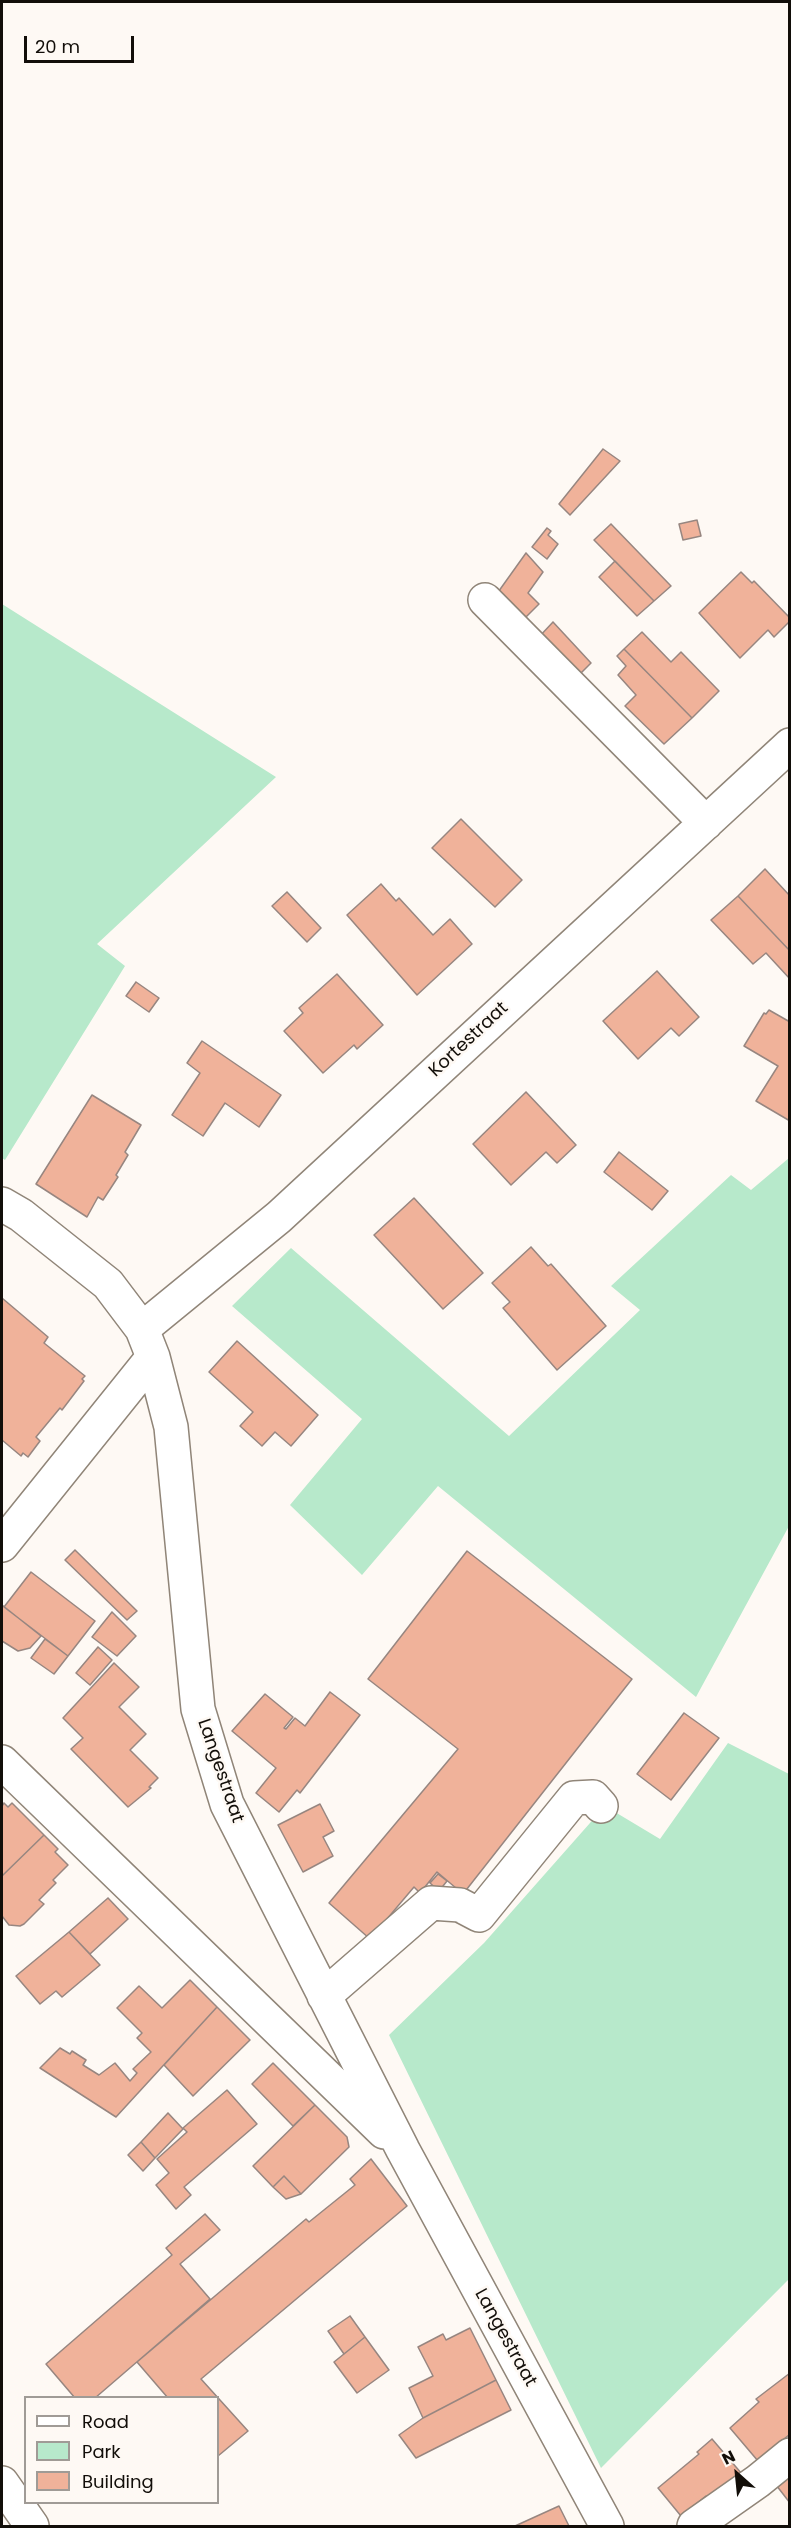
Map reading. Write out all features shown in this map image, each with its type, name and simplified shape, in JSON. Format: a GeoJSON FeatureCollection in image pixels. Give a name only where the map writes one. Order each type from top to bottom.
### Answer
{"type":"FeatureCollection","features":[{"type":"Feature","properties":{"kind":"street"},"geometry":{"type":"LineString","coordinates":[[485,600],[706,823]]}},
{"type":"Feature","properties":{"kind":"street","name":"Kortestraat"},"geometry":{"type":"LineString","coordinates":[[148,1343],[279,1217],[789,745]]}},
{"type":"Feature","properties":{"kind":"street","name":"Langestraat"},"geometry":{"type":"LineString","coordinates":[[2,1204],[21,1215],[108,1284],[148,1343],[171,1427],[198,1708],[227,1804],[403,2150],[607,2526]]}},
{"type":"Feature","properties":{"kind":"street"},"geometry":{"type":"LineString","coordinates":[[2,1545],[148,1343]]}},
{"type":"Feature","properties":{"kind":"street","name":"Langestraat"},"geometry":{"type":"LineString","coordinates":[[2,1762],[403,2150]]}},
{"type":"Feature","properties":{"kind":"street"},"geometry":{"type":"LineString","coordinates":[[324,1996],[431,1903],[460,1905],[479,1916],[574,1798],[593,1797],[601,1806]]}},
{"type":"Feature","properties":{"kind":"street"},"geometry":{"type":"LineString","coordinates":[[694,2526],[789,2456]]}},
{"type":"Feature","properties":{"kind":"street"},"geometry":{"type":"LineString","coordinates":[[2,2483],[32,2526]]}},
{"type":"Feature","properties":{"kind":"green space"},"geometry":{"type":"Polygon","coordinates":[[[2,604],[276,777],[97,944],[125,966],[5,1160],[2,1158],[2,604]]]}},
{"type":"Feature","properties":{"kind":"green space"},"geometry":{"type":"Polygon","coordinates":[[[789,1158],[789,1526],[696,1697],[438,1486],[362,1575],[290,1505],[362,1419],[232,1306],[291,1248],[509,1436],[640,1310],[611,1286],[731,1175],[751,1190],[789,1158]]]}},
{"type":"Feature","properties":{"kind":"green space"},"geometry":{"type":"Polygon","coordinates":[[[728,1743],[789,1774],[789,2279],[601,2468],[389,2035],[484,1943],[605,1806],[660,1839],[728,1743]]]}},
{"type":"Feature","properties":{"kind":"building"},"geometry":{"type":"Polygon","coordinates":[[[603,449],[620,461],[570,515],[559,504],[603,449]]]}},
{"type":"Feature","properties":{"kind":"building"},"geometry":{"type":"Polygon","coordinates":[[[697,520],[701,536],[683,540],[679,524],[697,520]]]}},
{"type":"Feature","properties":{"kind":"building"},"geometry":{"type":"Polygon","coordinates":[[[611,524],[671,586],[654,601],[594,540],[611,524]]]}},
{"type":"Feature","properties":{"kind":"building"},"geometry":{"type":"Polygon","coordinates":[[[547,528],[551,531],[548,535],[558,544],[547,559],[532,547],[547,528]]]}},
{"type":"Feature","properties":{"kind":"building"},"geometry":{"type":"Polygon","coordinates":[[[526,553],[543,572],[528,593],[539,604],[522,621],[496,595],[526,553]]]}},
{"type":"Feature","properties":{"kind":"building"},"geometry":{"type":"Polygon","coordinates":[[[615,561],[654,601],[637,616],[599,577],[615,561]]]}},
{"type":"Feature","properties":{"kind":"building"},"geometry":{"type":"Polygon","coordinates":[[[741,572],[752,583],[754,581],[790,618],[790,621],[774,637],[768,630],[740,658],[699,613],[741,572]]]}},
{"type":"Feature","properties":{"kind":"building"},"geometry":{"type":"Polygon","coordinates":[[[553,622],[591,663],[577,677],[538,638],[553,622]]]}},
{"type":"Feature","properties":{"kind":"building"},"geometry":{"type":"Polygon","coordinates":[[[642,632],[671,662],[681,652],[719,691],[692,718],[624,649],[642,632]]]}},
{"type":"Feature","properties":{"kind":"building"},"geometry":{"type":"Polygon","coordinates":[[[624,649],[692,718],[664,744],[625,706],[636,695],[618,675],[626,666],[617,656],[624,649]]]}},
{"type":"Feature","properties":{"kind":"building"},"geometry":{"type":"Polygon","coordinates":[[[461,819],[522,880],[495,907],[432,848],[461,819]]]}},
{"type":"Feature","properties":{"kind":"building"},"geometry":{"type":"Polygon","coordinates":[[[765,869],[790,896],[790,951],[738,896],[765,869]]]}},
{"type":"Feature","properties":{"kind":"building"},"geometry":{"type":"Polygon","coordinates":[[[381,884],[396,901],[399,898],[433,935],[450,919],[472,944],[417,995],[347,915],[381,884]]]}},
{"type":"Feature","properties":{"kind":"building"},"geometry":{"type":"Polygon","coordinates":[[[287,892],[321,928],[307,942],[272,906],[287,892]]]}},
{"type":"Feature","properties":{"kind":"building"},"geometry":{"type":"Polygon","coordinates":[[[738,896],[790,951],[790,979],[766,953],[753,964],[711,920],[738,896]]]}},
{"type":"Feature","properties":{"kind":"building"},"geometry":{"type":"Polygon","coordinates":[[[657,971],[699,1017],[679,1036],[671,1028],[638,1059],[603,1021],[657,971]]]}},
{"type":"Feature","properties":{"kind":"building"},"geometry":{"type":"Polygon","coordinates":[[[337,974],[383,1025],[357,1049],[354,1045],[323,1073],[284,1031],[303,1013],[299,1008],[337,974]]]}},
{"type":"Feature","properties":{"kind":"building"},"geometry":{"type":"Polygon","coordinates":[[[136,982],[159,998],[149,1012],[126,996],[136,982]]]}},
{"type":"Feature","properties":{"kind":"building"},"geometry":{"type":"Polygon","coordinates":[[[769,1010],[790,1022],[790,1121],[756,1101],[778,1066],[744,1046],[764,1013],[766,1014],[769,1010]]]}},
{"type":"Feature","properties":{"kind":"building"},"geometry":{"type":"Polygon","coordinates":[[[202,1041],[281,1095],[259,1127],[225,1103],[203,1136],[172,1115],[200,1073],[187,1063],[202,1041]]]}},
{"type":"Feature","properties":{"kind":"building"},"geometry":{"type":"Polygon","coordinates":[[[526,1092],[576,1145],[557,1163],[546,1152],[511,1185],[473,1144],[526,1092]]]}},
{"type":"Feature","properties":{"kind":"building"},"geometry":{"type":"Polygon","coordinates":[[[92,1095],[141,1125],[125,1152],[128,1155],[116,1175],[118,1177],[103,1200],[98,1197],[87,1217],[36,1184],[92,1095]]]}},
{"type":"Feature","properties":{"kind":"building"},"geometry":{"type":"Polygon","coordinates":[[[619,1152],[668,1191],[652,1210],[604,1172],[619,1152]]]}},
{"type":"Feature","properties":{"kind":"building"},"geometry":{"type":"Polygon","coordinates":[[[414,1198],[483,1273],[443,1309],[374,1235],[414,1198]]]}},
{"type":"Feature","properties":{"kind":"building"},"geometry":{"type":"Polygon","coordinates":[[[531,1247],[548,1266],[551,1264],[606,1326],[557,1370],[503,1308],[510,1302],[492,1283],[531,1247]]]}},
{"type":"Feature","properties":{"kind":"building"},"geometry":{"type":"Polygon","coordinates":[[[2,1298],[48,1337],[44,1343],[85,1376],[82,1379],[84,1381],[62,1410],[60,1408],[36,1437],[40,1441],[28,1457],[23,1453],[21,1456],[2,1440],[2,1298]]]}},
{"type":"Feature","properties":{"kind":"building"},"geometry":{"type":"Polygon","coordinates":[[[237,1341],[318,1415],[291,1446],[275,1432],[262,1446],[240,1426],[253,1412],[209,1372],[237,1341]]]}},
{"type":"Feature","properties":{"kind":"building"},"geometry":{"type":"Polygon","coordinates":[[[75,1550],[137,1611],[127,1620],[65,1560],[75,1550]]]}},
{"type":"Feature","properties":{"kind":"building"},"geometry":{"type":"Polygon","coordinates":[[[467,1551],[632,1679],[463,1894],[437,1872],[420,1893],[414,1887],[370,1939],[329,1903],[458,1749],[368,1679],[467,1551]]]}},
{"type":"Feature","properties":{"kind":"building"},"geometry":{"type":"Polygon","coordinates":[[[31,1572],[95,1621],[68,1656],[4,1607],[31,1572]]]}},
{"type":"Feature","properties":{"kind":"building"},"geometry":{"type":"Polygon","coordinates":[[[2,1605],[41,1636],[30,1648],[18,1651],[2,1641],[2,1605]]]}},
{"type":"Feature","properties":{"kind":"building"},"geometry":{"type":"Polygon","coordinates":[[[112,1612],[136,1636],[117,1656],[92,1637],[112,1612]]]}},
{"type":"Feature","properties":{"kind":"building"},"geometry":{"type":"Polygon","coordinates":[[[45,1639],[68,1656],[54,1674],[31,1658],[45,1639]]]}},
{"type":"Feature","properties":{"kind":"building"},"geometry":{"type":"Polygon","coordinates":[[[98,1647],[112,1660],[90,1685],[76,1673],[98,1647]]]}},
{"type":"Feature","properties":{"kind":"building"},"geometry":{"type":"Polygon","coordinates":[[[114,1663],[139,1687],[119,1707],[146,1734],[130,1750],[158,1778],[149,1787],[151,1788],[128,1807],[71,1749],[83,1738],[63,1718],[114,1663]]]}},
{"type":"Feature","properties":{"kind":"building"},"geometry":{"type":"Polygon","coordinates":[[[330,1692],[360,1715],[300,1793],[297,1790],[279,1812],[256,1793],[276,1768],[232,1731],[265,1694],[293,1717],[284,1728],[286,1729],[295,1718],[305,1726],[330,1692]]]}},
{"type":"Feature","properties":{"kind":"building"},"geometry":{"type":"Polygon","coordinates":[[[684,1713],[719,1738],[671,1800],[637,1774],[684,1713]]]}},
{"type":"Feature","properties":{"kind":"building"},"geometry":{"type":"Polygon","coordinates":[[[4,1803],[8,1807],[12,1803],[44,1835],[2,1876],[2,1806],[4,1803]]]}},
{"type":"Feature","properties":{"kind":"building"},"geometry":{"type":"Polygon","coordinates":[[[320,1804],[334,1831],[323,1837],[333,1856],[303,1872],[278,1825],[320,1804]]]}},
{"type":"Feature","properties":{"kind":"building"},"geometry":{"type":"Polygon","coordinates":[[[44,1835],[58,1849],[55,1852],[68,1865],[53,1880],[56,1883],[39,1900],[44,1904],[24,1924],[9,1925],[2,1916],[2,1876],[44,1835]]]}},
{"type":"Feature","properties":{"kind":"building"},"geometry":{"type":"Polygon","coordinates":[[[438,1874],[447,1881],[439,1891],[430,1883],[438,1874]]]}},
{"type":"Feature","properties":{"kind":"building"},"geometry":{"type":"Polygon","coordinates":[[[108,1898],[128,1919],[90,1954],[69,1932],[108,1898]]]}},
{"type":"Feature","properties":{"kind":"building"},"geometry":{"type":"Polygon","coordinates":[[[69,1932],[100,1965],[62,1997],[56,1991],[40,2004],[16,1976],[69,1932]]]}},
{"type":"Feature","properties":{"kind":"building"},"geometry":{"type":"Polygon","coordinates":[[[190,1980],[217,2007],[116,2117],[40,2068],[60,2048],[70,2054],[72,2051],[86,2060],[83,2065],[99,2075],[115,2063],[130,2081],[137,2073],[133,2069],[151,2052],[137,2038],[142,2033],[117,2008],[139,1986],[162,2008],[190,1980]]]}},
{"type":"Feature","properties":{"kind":"building"},"geometry":{"type":"Polygon","coordinates":[[[217,2007],[250,2040],[193,2096],[164,2065],[217,2007]]]}},
{"type":"Feature","properties":{"kind":"building"},"geometry":{"type":"Polygon","coordinates":[[[273,2063],[315,2105],[293,2126],[252,2084],[273,2063]]]}},
{"type":"Feature","properties":{"kind":"building"},"geometry":{"type":"Polygon","coordinates":[[[227,2090],[257,2124],[184,2187],[191,2195],[176,2209],[156,2185],[169,2173],[157,2159],[187,2132],[183,2128],[227,2090]]]}},
{"type":"Feature","properties":{"kind":"building"},"geometry":{"type":"Polygon","coordinates":[[[315,2105],[347,2137],[349,2147],[301,2194],[284,2176],[273,2187],[253,2166],[315,2105]]]}},
{"type":"Feature","properties":{"kind":"building"},"geometry":{"type":"Polygon","coordinates":[[[168,2113],[183,2129],[155,2158],[141,2142],[168,2113]]]}},
{"type":"Feature","properties":{"kind":"building"},"geometry":{"type":"Polygon","coordinates":[[[141,2142],[155,2158],[143,2171],[128,2155],[141,2142]]]}},
{"type":"Feature","properties":{"kind":"building"},"geometry":{"type":"Polygon","coordinates":[[[371,2159],[407,2206],[201,2379],[216,2396],[166,2396],[137,2362],[306,2219],[309,2222],[355,2185],[350,2179],[371,2159]]]}},
{"type":"Feature","properties":{"kind":"building"},"geometry":{"type":"Polygon","coordinates":[[[284,2176],[301,2194],[286,2199],[273,2187],[284,2176]]]}},
{"type":"Feature","properties":{"kind":"building"},"geometry":{"type":"Polygon","coordinates":[[[205,2214],[220,2230],[180,2264],[210,2299],[97,2396],[73,2396],[46,2364],[172,2255],[166,2248],[205,2214]]]}},
{"type":"Feature","properties":{"kind":"building"},"geometry":{"type":"Polygon","coordinates":[[[350,2316],[365,2337],[344,2354],[328,2331],[350,2316]]]}},
{"type":"Feature","properties":{"kind":"building"},"geometry":{"type":"Polygon","coordinates":[[[470,2328],[496,2380],[423,2418],[409,2388],[433,2376],[418,2347],[443,2334],[446,2340],[470,2328]]]}},
{"type":"Feature","properties":{"kind":"building"},"geometry":{"type":"Polygon","coordinates":[[[365,2337],[389,2370],[357,2393],[334,2362],[365,2337]]]}},
{"type":"Feature","properties":{"kind":"building"},"geometry":{"type":"Polygon","coordinates":[[[790,2373],[790,2434],[758,2461],[730,2428],[759,2402],[756,2399],[790,2373]]]}},
{"type":"Feature","properties":{"kind":"building"},"geometry":{"type":"Polygon","coordinates":[[[496,2380],[511,2410],[416,2458],[399,2435],[423,2418],[496,2380]]]}},
{"type":"Feature","properties":{"kind":"building"},"geometry":{"type":"Polygon","coordinates":[[[219,2399],[248,2431],[219,2455],[219,2399]]]}},
{"type":"Feature","properties":{"kind":"building"},"geometry":{"type":"Polygon","coordinates":[[[712,2439],[742,2474],[710,2501],[706,2496],[681,2516],[658,2488],[699,2454],[697,2452],[712,2439]]]}},
{"type":"Feature","properties":{"kind":"building"},"geometry":{"type":"Polygon","coordinates":[[[790,2469],[790,2503],[773,2481],[790,2469]]]}},
{"type":"Feature","properties":{"kind":"building"},"geometry":{"type":"Polygon","coordinates":[[[559,2506],[569,2526],[515,2526],[559,2506]]]}}]}
